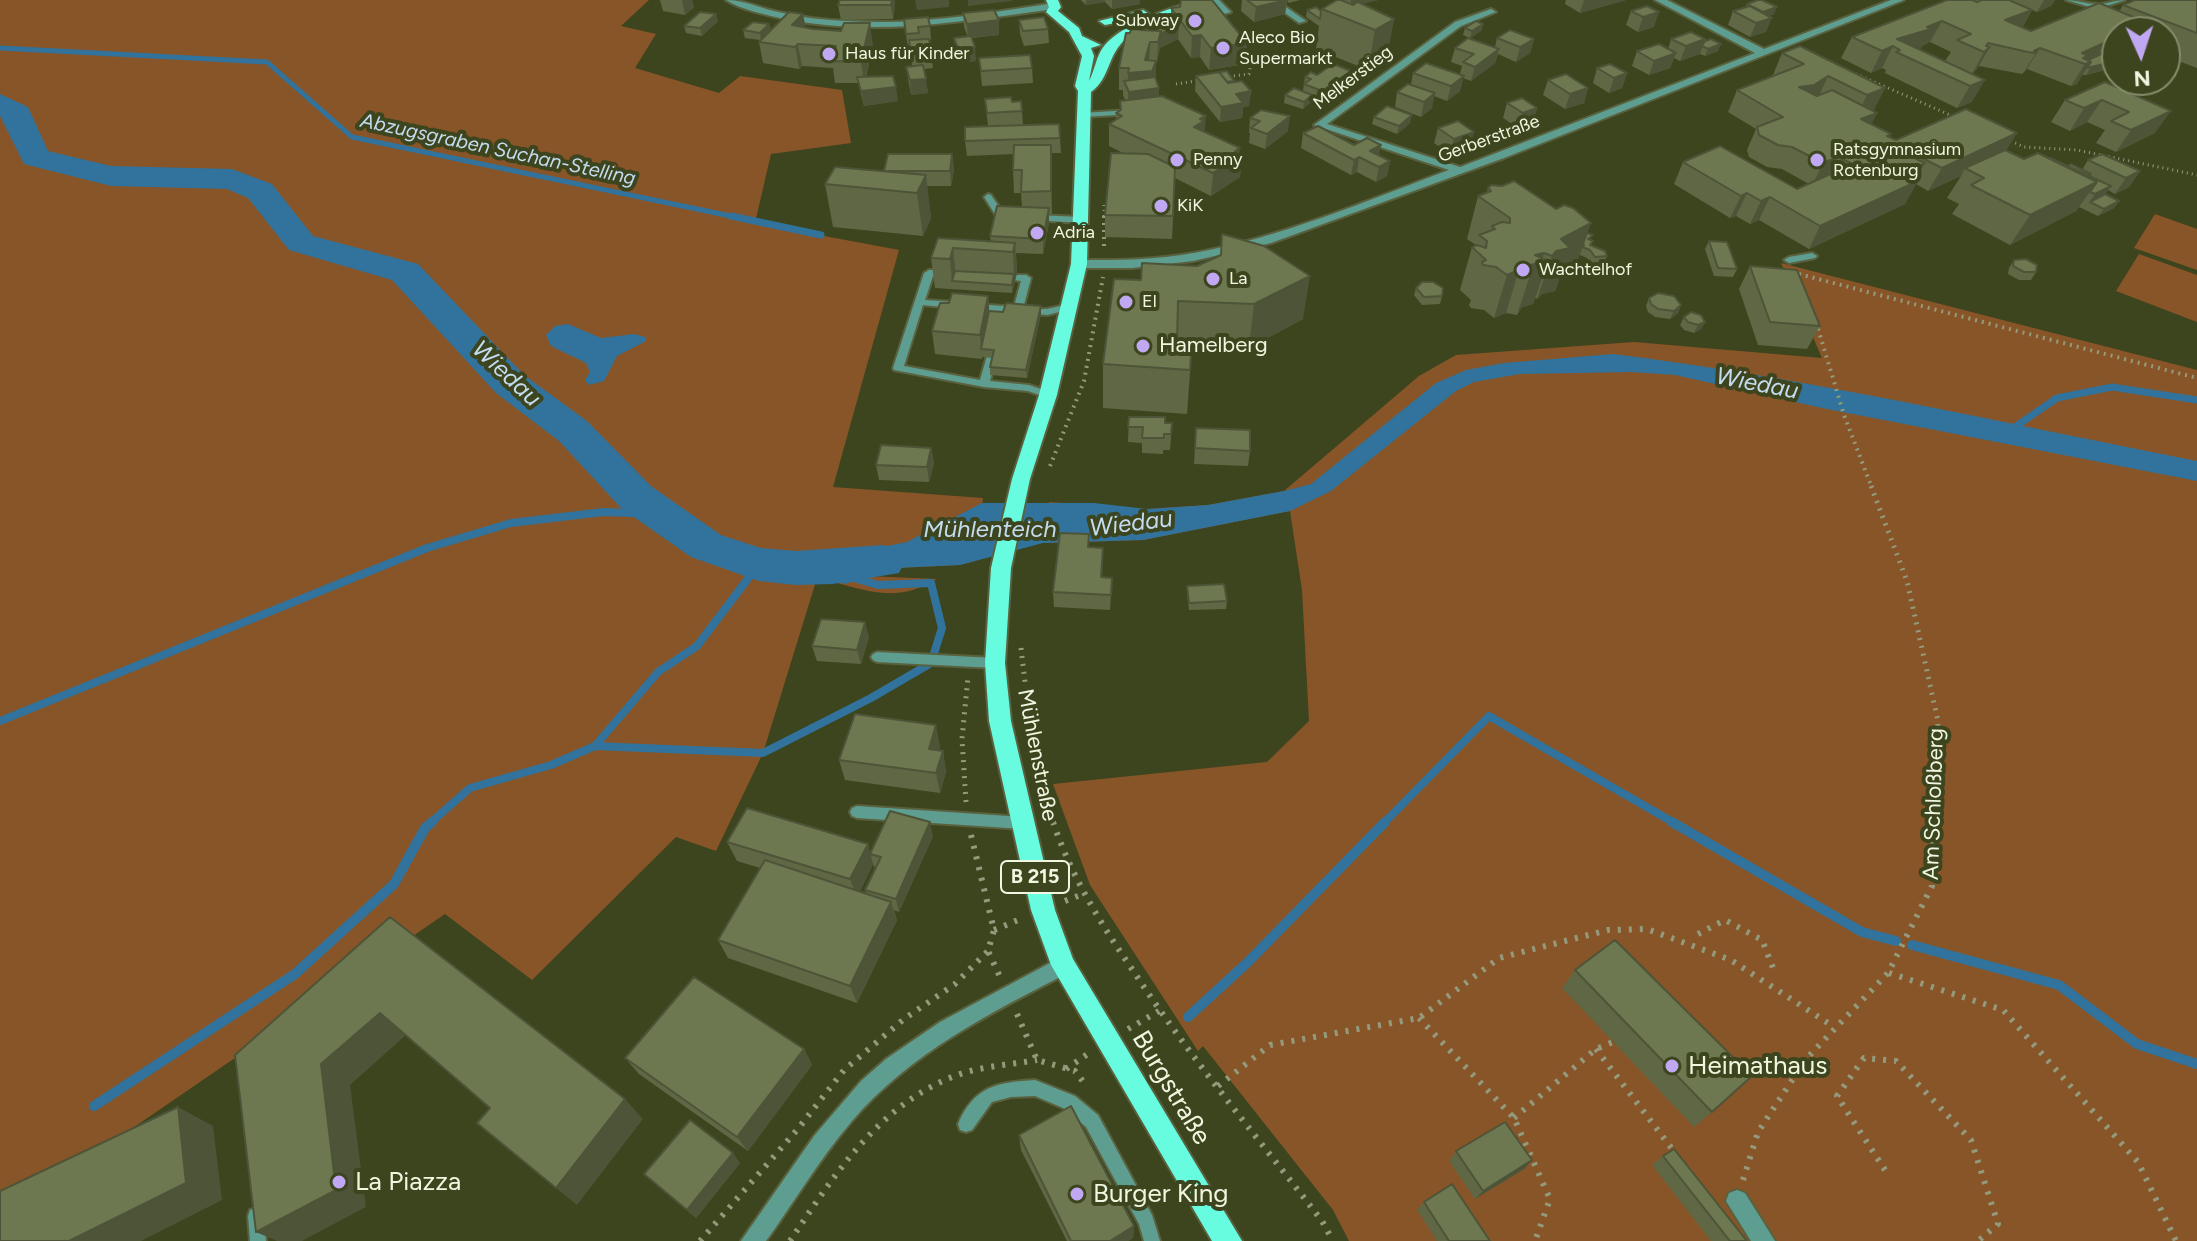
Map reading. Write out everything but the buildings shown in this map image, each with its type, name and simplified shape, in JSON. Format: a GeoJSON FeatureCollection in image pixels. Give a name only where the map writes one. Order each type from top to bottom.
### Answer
{"type":"FeatureCollection","features":[{"type":"Feature","properties":{"kind":"main road"},"geometry":{"type":"LineString","coordinates":[[1116,43],[1098,46],[1083,43],[1076,37],[1090,22],[1126,19],[1193,0]]}},
{"type":"Feature","properties":{"kind":"main road","name":"Mühlenstraße"},"geometry":{"type":"LineString","coordinates":[[1085,90],[1091,88],[1098,76],[1106,51],[1126,33],[1144,22],[1208,0]]}},
{"type":"Feature","properties":{"kind":"main road"},"geometry":{"type":"LineString","coordinates":[[1053,3],[1054,14],[1120,25],[1126,33]]}},
{"type":"Feature","properties":{"kind":"main road","name":"Mühlenstraße"},"geometry":{"type":"LineString","coordinates":[[1063,965],[1043,910],[1000,721],[983,662],[1021,479],[1048,395],[1079,264],[1085,90],[1081,86],[1088,56],[1083,43]]}},
{"type":"Feature","properties":{"kind":"main road","name":"Burgstraße"},"geometry":{"type":"LineString","coordinates":[[1063,965],[1228,1241]]}},
{"type":"Feature","properties":{"kind":"street"},"geometry":{"type":"LineString","coordinates":[[731,0],[789,17],[866,25],[1053,3]]}},
{"type":"Feature","properties":{"kind":"street"},"geometry":{"type":"LineString","coordinates":[[1660,0],[1761,52]]}},
{"type":"Feature","properties":{"kind":"street","name":"Gerberstraße"},"geometry":{"type":"LineString","coordinates":[[1079,264],[1132,264],[1193,257],[1267,240],[1459,170],[1899,0]]}},
{"type":"Feature","properties":{"kind":"street","name":"Melkerstieg"},"geometry":{"type":"LineString","coordinates":[[1459,170],[1319,125],[1458,24],[1491,12]]}},
{"type":"Feature","properties":{"kind":"street"},"geometry":{"type":"LineString","coordinates":[[752,1241],[846,1112],[908,1057],[966,1015],[1063,965]]}},
{"type":"Feature","properties":{"kind":"street"},"geometry":{"type":"LineString","coordinates":[[1737,1201],[1764,1241]]}},
{"type":"Feature","properties":{"kind":"lane"},"geometry":{"type":"LineString","coordinates":[[1215,0],[1227,12]]}},
{"type":"Feature","properties":{"kind":"lane"},"geometry":{"type":"LineString","coordinates":[[1271,0],[1302,21]]}},
{"type":"Feature","properties":{"kind":"lane"},"geometry":{"type":"LineString","coordinates":[[2070,0],[2097,7],[2121,0]]}},
{"type":"Feature","properties":{"kind":"lane"},"geometry":{"type":"LineString","coordinates":[[1082,115],[1147,110]]}},
{"type":"Feature","properties":{"kind":"lane"},"geometry":{"type":"LineString","coordinates":[[988,197],[1001,217],[1016,218]]}},
{"type":"Feature","properties":{"kind":"lane"},"geometry":{"type":"LineString","coordinates":[[1032,218],[1081,220]]}},
{"type":"Feature","properties":{"kind":"lane"},"geometry":{"type":"LineString","coordinates":[[1789,260],[1812,256]]}},
{"type":"Feature","properties":{"kind":"lane"},"geometry":{"type":"LineString","coordinates":[[940,273],[929,273],[898,368],[984,384],[1029,388],[1048,395]]}},
{"type":"Feature","properties":{"kind":"lane"},"geometry":{"type":"LineString","coordinates":[[1016,278],[1026,278],[1018,310]]}},
{"type":"Feature","properties":{"kind":"lane"},"geometry":{"type":"LineString","coordinates":[[919,302],[1047,312],[1069,307]]}},
{"type":"Feature","properties":{"kind":"lane"},"geometry":{"type":"LineString","coordinates":[[984,384],[1004,309]]}},
{"type":"Feature","properties":{"kind":"lane"},"geometry":{"type":"LineString","coordinates":[[877,657],[983,662]]}},
{"type":"Feature","properties":{"kind":"lane"},"geometry":{"type":"LineString","coordinates":[[857,812],[1023,823]]}},
{"type":"Feature","properties":{"kind":"lane"},"geometry":{"type":"LineString","coordinates":[[966,1124],[987,1096],[1011,1089],[1035,1088],[1069,1102],[1092,1121],[1146,1221],[1152,1241]]}},
{"type":"Feature","properties":{"kind":"lane"},"geometry":{"type":"LineString","coordinates":[[255,1197],[258,1241]]}},
{"type":"Feature","properties":{"kind":"path"},"geometry":{"type":"LineString","coordinates":[[1217,78],[1249,74],[1252,58]]}},
{"type":"Feature","properties":{"kind":"path"},"geometry":{"type":"LineString","coordinates":[[1855,74],[1968,122]]}},
{"type":"Feature","properties":{"kind":"path"},"geometry":{"type":"LineString","coordinates":[[1176,84],[1203,80]]}},
{"type":"Feature","properties":{"kind":"path"},"geometry":{"type":"LineString","coordinates":[[1996,135],[2024,147],[2077,150],[2197,175]]}},
{"type":"Feature","properties":{"kind":"path"},"geometry":{"type":"LineString","coordinates":[[1800,287],[1794,273],[2197,378]]}},
{"type":"Feature","properties":{"kind":"path","name":"Am Schloßberg"},"geometry":{"type":"LineString","coordinates":[[1737,1201],[1758,1132],[1806,1059],[1888,973],[1932,886],[1938,721],[1907,581],[1844,415],[1824,341],[1812,314]]}},
{"type":"Feature","properties":{"kind":"path"},"geometry":{"type":"LineString","coordinates":[[1021,645],[1032,740],[1049,803],[1083,894],[1159,1011],[1322,1221],[1333,1241]]}},
{"type":"Feature","properties":{"kind":"path"},"geometry":{"type":"LineString","coordinates":[[983,662],[962,709],[961,753],[968,821],[994,930],[988,951],[1008,993]]}},
{"type":"Feature","properties":{"kind":"path"},"geometry":{"type":"LineString","coordinates":[[1698,934],[1725,920],[1762,940],[1775,973]]}},
{"type":"Feature","properties":{"kind":"path"},"geometry":{"type":"LineString","coordinates":[[1218,1086],[1270,1045],[1419,1018],[1499,958],[1608,930],[1647,929],[1731,960],[1834,1027]]}},
{"type":"Feature","properties":{"kind":"path"},"geometry":{"type":"LineString","coordinates":[[1888,973],[2003,1010],[2138,1162],[2176,1241]]}},
{"type":"Feature","properties":{"kind":"path"},"geometry":{"type":"LineString","coordinates":[[1419,1018],[1514,1118],[1550,1199],[1535,1241]]}},
{"type":"Feature","properties":{"kind":"path"},"geometry":{"type":"LineString","coordinates":[[1514,1118],[1596,1049],[1613,1042]]}},
{"type":"Feature","properties":{"kind":"path"},"geometry":{"type":"LineString","coordinates":[[1596,1049],[1678,1157]]}},
{"type":"Feature","properties":{"kind":"path"},"geometry":{"type":"LineString","coordinates":[[1885,1170],[1837,1096],[1864,1058],[1896,1061],[1971,1140],[1998,1224],[1978,1241]]}},
{"type":"Feature","properties":{"kind":"path"},"geometry":{"type":"LineString","coordinates":[[790,1241],[850,1154],[897,1107],[953,1076],[1037,1060]]}},
{"type":"Feature","properties":{"kind":"shaded area"},"geometry":{"type":"Polygon","coordinates":[[[0,0],[649,0],[621,26],[656,34],[635,68],[719,93],[740,76],[842,90],[851,143],[771,154],[755,223],[899,250],[833,487],[983,498],[975,561],[960,565],[895,568],[865,576],[937,579],[906,592],[864,590],[817,578],[763,753],[716,851],[676,837],[532,980],[445,914],[0,1219],[0,0]]]}},
{"type":"Feature","properties":{"kind":"shaded area"},"geometry":{"type":"Polygon","coordinates":[[[2155,214],[2197,229],[2197,270],[2134,248],[2155,214]]]}},
{"type":"Feature","properties":{"kind":"shaded area"},"geometry":{"type":"Polygon","coordinates":[[[2139,254],[2197,275],[2197,322],[2116,291],[2139,254]]]}},
{"type":"Feature","properties":{"kind":"shaded area"},"geometry":{"type":"Polygon","coordinates":[[[1781,263],[2197,370],[2197,1241],[1349,1241],[1333,1210],[1203,1046],[1198,1051],[1090,885],[1053,784],[1267,762],[1309,721],[1302,590],[1290,511],[1143,540],[1043,543],[1049,502],[1147,509],[1208,505],[1284,491],[1419,376],[1456,355],[1634,342],[1822,358],[1781,263]]]}},
{"type":"Feature","properties":{"kind":"water"},"geometry":{"type":"Polygon","coordinates":[[[568,324],[601,338],[634,334],[645,337],[646,341],[617,356],[604,381],[589,385],[585,380],[590,372],[586,363],[551,346],[546,335],[555,326],[568,324]]]}},
{"type":"Feature","properties":{"kind":"water","name":"Mühlenteich"},"geometry":{"type":"Polygon","coordinates":[[[1613,354],[1833,388],[2197,461],[2197,481],[1822,408],[1675,375],[1632,372],[1520,374],[1474,382],[1456,391],[1331,491],[1290,511],[1143,540],[1043,543],[960,565],[895,568],[845,584],[817,578],[826,552],[868,550],[907,542],[982,503],[1094,503],[1147,509],[1208,505],[1311,484],[1436,383],[1466,370],[1504,363],[1613,354]]]}},
{"type":"Feature","properties":{"kind":"waterway","name":"Abzugsgraben Suchan-Stelling"},"geometry":{"type":"LineString","coordinates":[[0,48],[267,62],[352,137],[740,218]]}},
{"type":"Feature","properties":{"kind":"waterway","name":"Wiedau"},"geometry":{"type":"LineString","coordinates":[[0,103],[17,113],[35,157],[111,176],[232,179],[260,191],[301,243],[405,272],[510,384],[573,431],[636,497],[706,546],[759,564],[796,568],[883,561]]}},
{"type":"Feature","properties":{"kind":"waterway","name":"Abzugsgraben Suchan-Stelling"},"geometry":{"type":"LineString","coordinates":[[731,216],[821,235]]}},
{"type":"Feature","properties":{"kind":"waterway"},"geometry":{"type":"LineString","coordinates":[[2009,431],[2057,398],[2112,387],[2197,400]]}},
{"type":"Feature","properties":{"kind":"waterway"},"geometry":{"type":"LineString","coordinates":[[0,721],[427,548],[511,523],[603,512],[661,514]]}},
{"type":"Feature","properties":{"kind":"waterway"},"geometry":{"type":"LineString","coordinates":[[595,746],[658,672],[697,646],[759,564]]}},
{"type":"Feature","properties":{"kind":"waterway"},"geometry":{"type":"LineString","coordinates":[[595,746],[763,753],[871,698],[931,663],[942,628],[931,583],[878,585],[847,576]]}},
{"type":"Feature","properties":{"kind":"waterway"},"geometry":{"type":"LineString","coordinates":[[1383,824],[1489,716],[1676,824]]}},
{"type":"Feature","properties":{"kind":"waterway"},"geometry":{"type":"LineString","coordinates":[[429,824],[470,788],[551,765],[595,746]]}},
{"type":"Feature","properties":{"kind":"waterway"},"geometry":{"type":"LineString","coordinates":[[94,1106],[295,974],[394,884],[425,828],[432,822]]}},
{"type":"Feature","properties":{"kind":"waterway"},"geometry":{"type":"LineString","coordinates":[[1188,1017],[1248,962],[1385,822]]}},
{"type":"Feature","properties":{"kind":"waterway"},"geometry":{"type":"LineString","coordinates":[[1672,822],[1862,932],[1896,941]]}},
{"type":"Feature","properties":{"kind":"waterway"},"geometry":{"type":"LineString","coordinates":[[1912,945],[2059,985],[2137,1044],[2197,1064]]}},
{"type":"Feature","properties":{"kind":"place","name":"Subway"},"geometry":{"type":"Point","coordinates":[1195,21]}},
{"type":"Feature","properties":{"kind":"place","name":"Aleco Bio Supermarkt"},"geometry":{"type":"Point","coordinates":[1223,48]}},
{"type":"Feature","properties":{"kind":"place","name":"Haus für Kinder"},"geometry":{"type":"Point","coordinates":[829,54]}},
{"type":"Feature","properties":{"kind":"place","name":"Penny"},"geometry":{"type":"Point","coordinates":[1177,160]}},
{"type":"Feature","properties":{"kind":"place","name":"Ratsgymnasium Rotenburg"},"geometry":{"type":"Point","coordinates":[1817,160]}},
{"type":"Feature","properties":{"kind":"place","name":"KiK"},"geometry":{"type":"Point","coordinates":[1161,206]}},
{"type":"Feature","properties":{"kind":"place","name":"Adria"},"geometry":{"type":"Point","coordinates":[1037,233]}},
{"type":"Feature","properties":{"kind":"place","name":"Wachtelhof"},"geometry":{"type":"Point","coordinates":[1523,270]}},
{"type":"Feature","properties":{"kind":"place","name":"La"},"geometry":{"type":"Point","coordinates":[1213,279]}},
{"type":"Feature","properties":{"kind":"place","name":"El"},"geometry":{"type":"Point","coordinates":[1126,302]}},
{"type":"Feature","properties":{"kind":"place","name":"Hamelberg"},"geometry":{"type":"Point","coordinates":[1143,346]}},
{"type":"Feature","properties":{"kind":"place","name":"Heimathaus"},"geometry":{"type":"Point","coordinates":[1672,1066]}},
{"type":"Feature","properties":{"kind":"place","name":"La Piazza"},"geometry":{"type":"Point","coordinates":[339,1182]}},
{"type":"Feature","properties":{"kind":"place","name":"Burger King"},"geometry":{"type":"Point","coordinates":[1077,1194]}}]}
